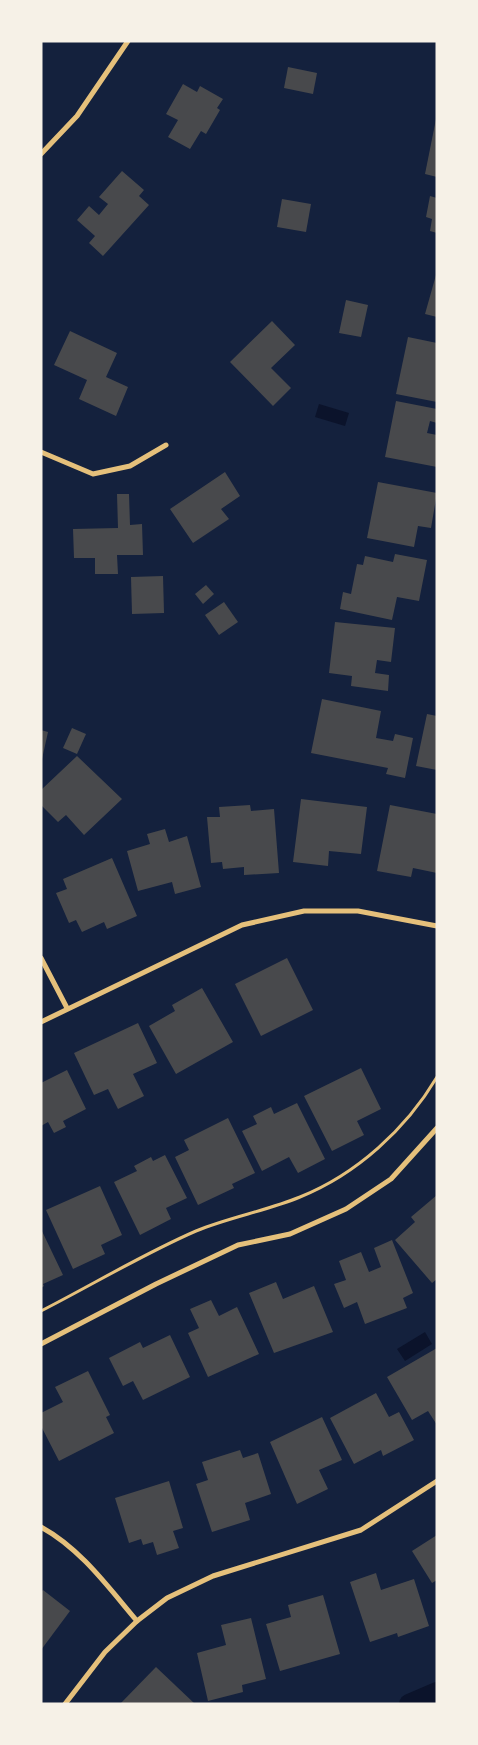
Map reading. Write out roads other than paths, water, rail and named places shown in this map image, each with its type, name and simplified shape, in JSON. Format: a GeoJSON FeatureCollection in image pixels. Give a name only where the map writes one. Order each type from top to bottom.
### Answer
{"type":"FeatureCollection","features":[{"type":"Feature","properties":{"kind":"street"},"geometry":{"type":"LineString","coordinates":[[41,154],[77,116],[128,41]]}},
{"type":"Feature","properties":{"kind":"street"},"geometry":{"type":"LineString","coordinates":[[41,452],[93,474],[130,466],[166,445]]}},
{"type":"Feature","properties":{"kind":"street"},"geometry":{"type":"LineString","coordinates":[[41,1022],[242,925],[304,911],[358,911],[437,926]]}},
{"type":"Feature","properties":{"kind":"street"},"geometry":{"type":"LineString","coordinates":[[41,958],[67,1008]]}},
{"type":"Feature","properties":{"kind":"street"},"geometry":{"type":"LineString","coordinates":[[41,1344],[156,1284],[238,1245],[290,1234],[346,1208],[391,1179],[437,1128]]}},
{"type":"Feature","properties":{"kind":"street"},"geometry":{"type":"LineString","coordinates":[[65,1704],[105,1652],[137,1621],[168,1598],[213,1576],[361,1530],[437,1481]]}},
{"type":"Feature","properties":{"kind":"street"},"geometry":{"type":"LineString","coordinates":[[41,1527],[58,1537],[94,1570],[137,1621]]}},
{"type":"Feature","properties":{"kind":"water"},"geometry":{"type":"Polygon","coordinates":[[[319,404],[349,413],[345,426],[315,417],[319,404]]]}},
{"type":"Feature","properties":{"kind":"water"},"geometry":{"type":"Polygon","coordinates":[[[425,1332],[432,1344],[405,1361],[397,1349],[425,1332]]]}},
{"type":"Feature","properties":{"kind":"waterway"},"geometry":{"type":"LineString","coordinates":[[409,1704],[437,1692]]}}]}
